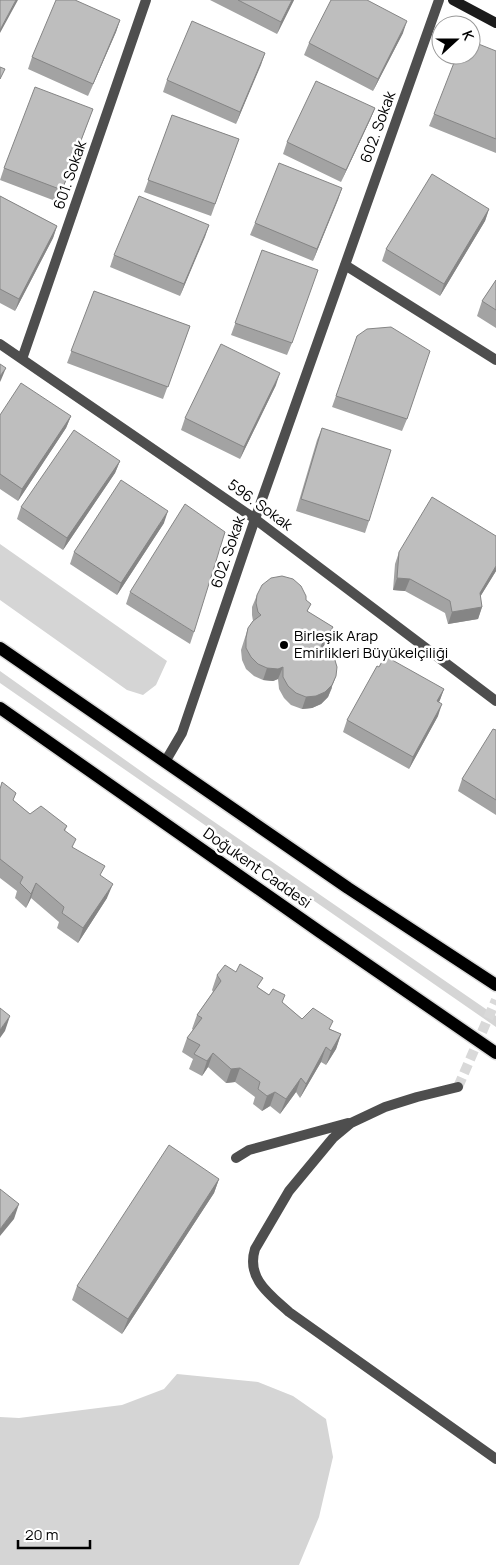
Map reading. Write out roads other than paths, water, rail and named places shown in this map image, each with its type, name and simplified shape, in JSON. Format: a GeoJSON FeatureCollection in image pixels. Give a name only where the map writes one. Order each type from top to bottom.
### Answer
{"type":"FeatureCollection","features":[{"type":"Feature","properties":{"kind":"main road"},"geometry":{"type":"LineString","coordinates":[[453,0],[496,23]]}},
{"type":"Feature","properties":{"kind":"main road"},"geometry":{"type":"LineString","coordinates":[[0,648],[348,888],[496,985]]}},
{"type":"Feature","properties":{"kind":"main road","name":"Doğukent Caddesi"},"geometry":{"type":"LineString","coordinates":[[0,708],[496,1053]]}},
{"type":"Feature","properties":{"kind":"street","name":"601. Sokak"},"geometry":{"type":"LineString","coordinates":[[22,359],[146,0]]}},
{"type":"Feature","properties":{"kind":"street","name":"602. Sokak"},"geometry":{"type":"LineString","coordinates":[[165,762],[182,733],[255,519],[439,0]]}},
{"type":"Feature","properties":{"kind":"street"},"geometry":{"type":"LineString","coordinates":[[345,265],[496,360]]}},
{"type":"Feature","properties":{"kind":"street","name":"596. Sokak"},"geometry":{"type":"LineString","coordinates":[[0,344],[255,519],[496,700]]}},
{"type":"Feature","properties":{"kind":"street"},"geometry":{"type":"LineString","coordinates":[[236,1158],[249,1150],[352,1122],[417,1097],[458,1087]]}},
{"type":"Feature","properties":{"kind":"street"},"geometry":{"type":"LineString","coordinates":[[352,1122],[333,1138],[289,1190],[255,1249],[252,1267],[256,1277],[263,1288],[288,1312],[496,1459]]}},
{"type":"Feature","properties":{"kind":"tunnel"},"geometry":{"type":"LineString","coordinates":[[458,1087],[496,1000]]}},
{"type":"Feature","properties":{"kind":"place","name":"Birleşik Arap Emirlikleri Büyükelçiliği"},"geometry":{"type":"Point","coordinates":[284,645]}}]}
